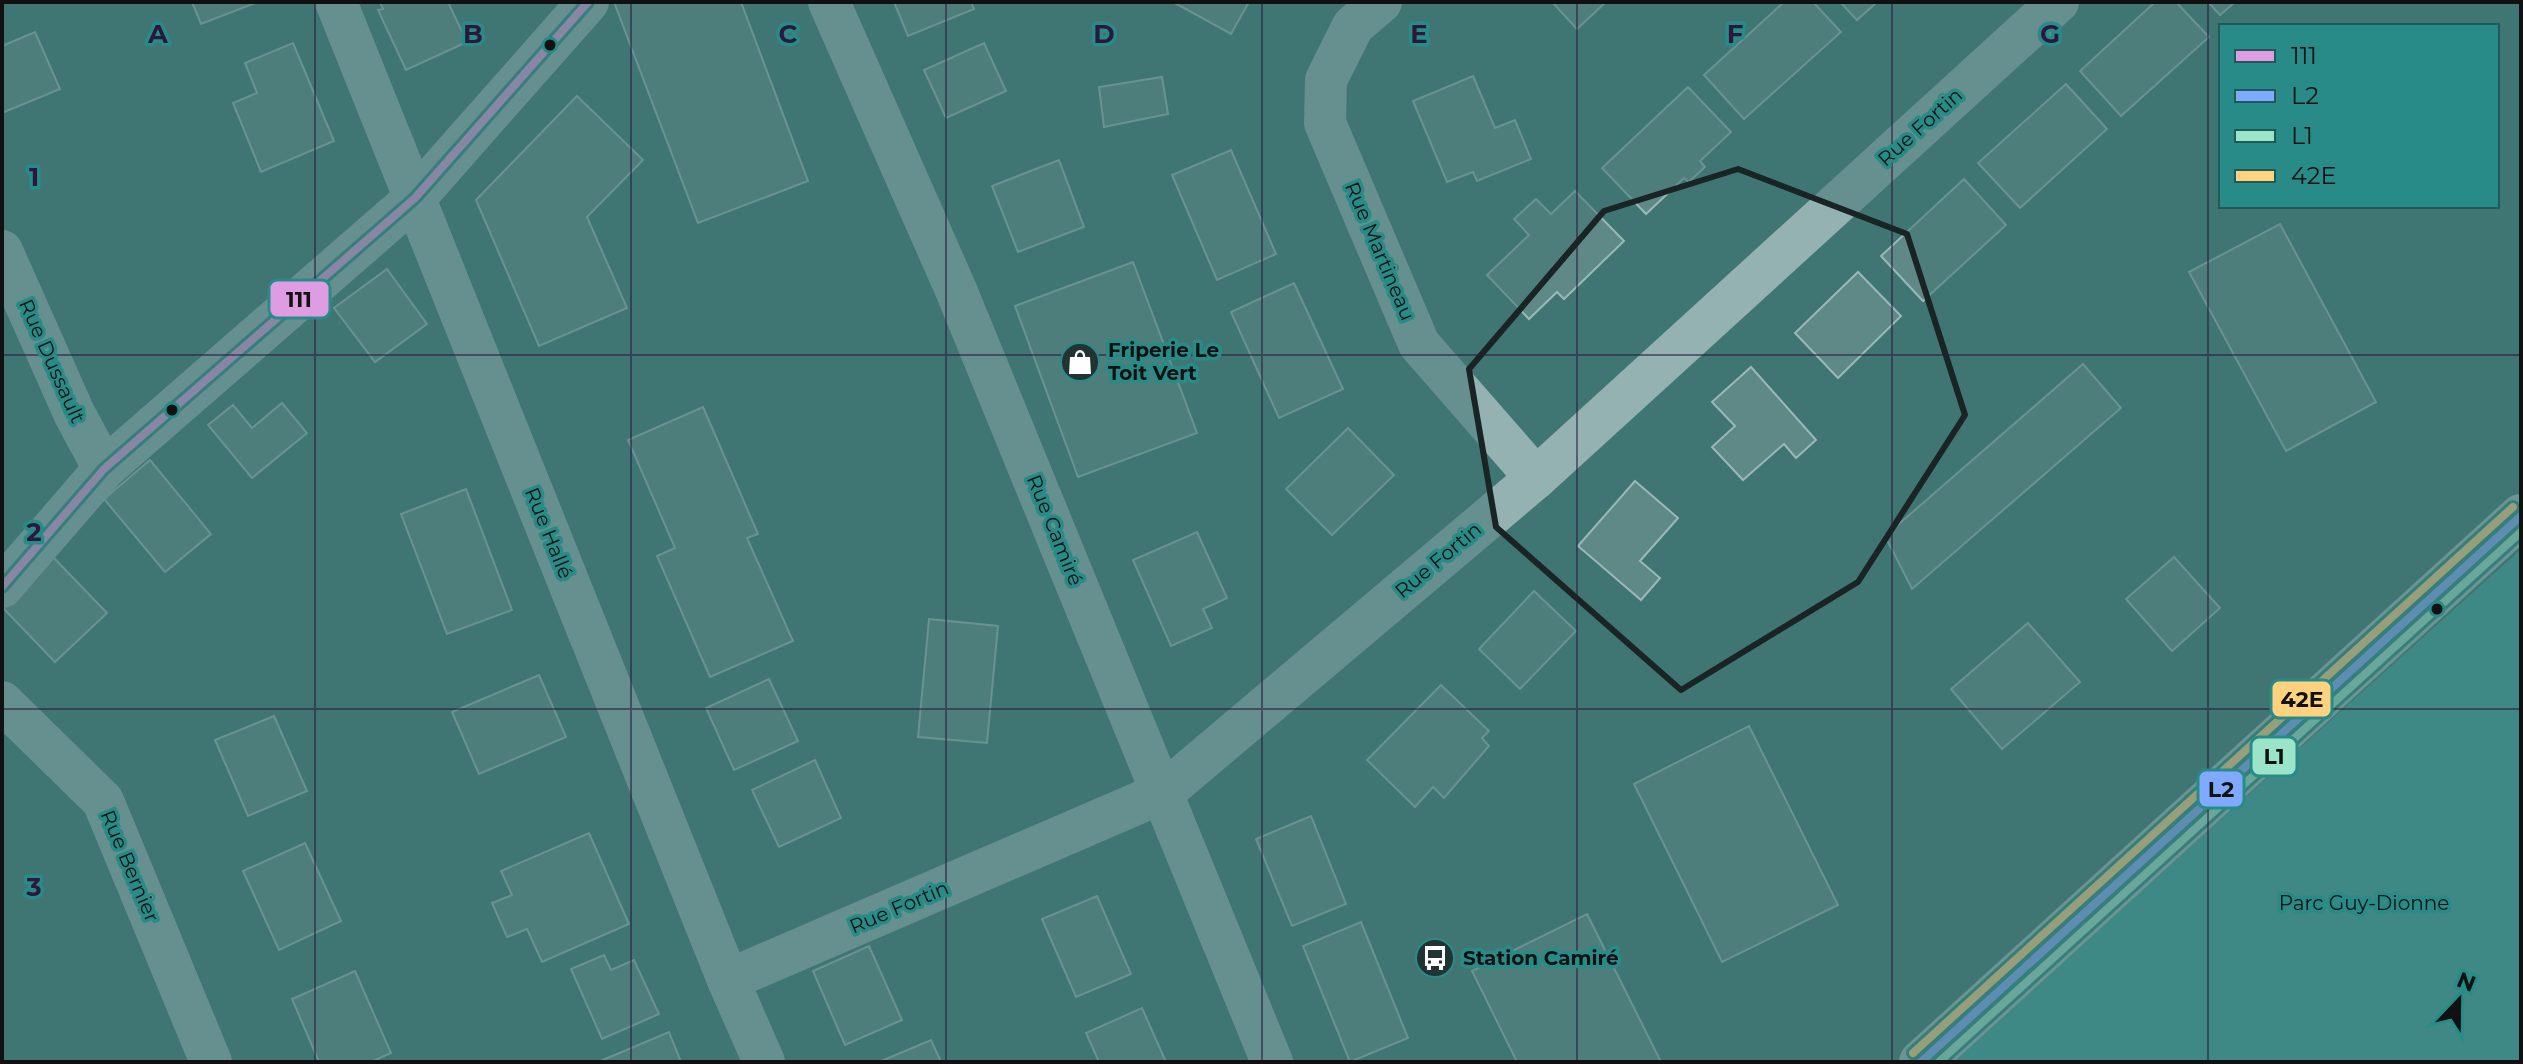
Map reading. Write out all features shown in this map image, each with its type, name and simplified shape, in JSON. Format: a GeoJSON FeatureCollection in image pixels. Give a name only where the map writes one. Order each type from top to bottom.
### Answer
{"type":"FeatureCollection","features":[{"type":"Feature","properties":{"kind":"main road"},"geometry":{"type":"LineString","coordinates":[[1921,1062],[2521,516]]}},
{"type":"Feature","properties":{"kind":"street","name":"Rue Hallé"},"geometry":{"type":"LineString","coordinates":[[336,2],[728,980],[764,1062]]}},
{"type":"Feature","properties":{"kind":"street"},"geometry":{"type":"LineString","coordinates":[[2,587],[104,469],[415,198],[588,2]]}},
{"type":"Feature","properties":{"kind":"street","name":"Rue Camiré"},"geometry":{"type":"LineString","coordinates":[[829,2],[956,290],[1272,1062]]}},
{"type":"Feature","properties":{"kind":"street","name":"Rue Martineau"},"geometry":{"type":"LineString","coordinates":[[1381,2],[1353,26],[1326,80],[1325,123],[1419,344],[1536,478]]}},
{"type":"Feature","properties":{"kind":"street","name":"Rue Fortin"},"geometry":{"type":"LineString","coordinates":[[728,980],[1164,792],[1536,478],[2058,2]]}},
{"type":"Feature","properties":{"kind":"street","name":"Rue Dussault"},"geometry":{"type":"LineString","coordinates":[[2,251],[74,413],[104,469]]}},
{"type":"Feature","properties":{"kind":"street","name":"Rue Bernier"},"geometry":{"type":"LineString","coordinates":[[2,702],[103,801],[211,1062]]}},
{"type":"Feature","properties":{"kind":"highlighted area"},"geometry":{"type":"Polygon","coordinates":[[[1738,169],[1907,234],[1965,415],[1858,582],[1681,690],[1496,527],[1469,369],[1604,211],[1738,169]]]}},
{"type":"Feature","properties":{"kind":"green space","name":"Parc Guy-Dionne"},"geometry":{"type":"Polygon","coordinates":[[[2519,551],[2521,1062],[1951,1062],[2519,551]]]}},
{"type":"Feature","properties":{"kind":"building"},"geometry":{"type":"Polygon","coordinates":[[[192,2],[258,2],[201,24],[192,2]]]}},
{"type":"Feature","properties":{"kind":"building"},"geometry":{"type":"Polygon","coordinates":[[[380,2],[448,2],[467,42],[406,70],[378,10],[383,9],[380,2]]]}},
{"type":"Feature","properties":{"kind":"building"},"geometry":{"type":"Polygon","coordinates":[[[614,2],[741,2],[808,181],[698,223],[614,2]]]}},
{"type":"Feature","properties":{"kind":"building"},"geometry":{"type":"Polygon","coordinates":[[[894,2],[971,2],[974,9],[908,36],[894,2]]]}},
{"type":"Feature","properties":{"kind":"building"},"geometry":{"type":"Polygon","coordinates":[[[1173,2],[1249,2],[1231,34],[1173,2]]]}},
{"type":"Feature","properties":{"kind":"building"},"geometry":{"type":"Polygon","coordinates":[[[1552,2],[1606,2],[1577,29],[1552,2]]]}},
{"type":"Feature","properties":{"kind":"building"},"geometry":{"type":"Polygon","coordinates":[[[1784,2],[1813,2],[1841,32],[1744,119],[1704,75],[1784,2]]]}},
{"type":"Feature","properties":{"kind":"building"},"geometry":{"type":"Polygon","coordinates":[[[1840,2],[1877,2],[1857,20],[1840,2]]]}},
{"type":"Feature","properties":{"kind":"building"},"geometry":{"type":"Polygon","coordinates":[[[2155,2],[2176,2],[2209,37],[2121,116],[2080,71],[2155,2]]]}},
{"type":"Feature","properties":{"kind":"building"},"geometry":{"type":"Polygon","coordinates":[[[2208,2],[2235,2],[2220,15],[2208,2]]]}},
{"type":"Feature","properties":{"kind":"building"},"geometry":{"type":"Polygon","coordinates":[[[35,32],[60,89],[2,113],[2,46],[35,32]]]}},
{"type":"Feature","properties":{"kind":"building"},"geometry":{"type":"Polygon","coordinates":[[[293,43],[334,141],[261,172],[233,103],[257,93],[245,63],[293,43]]]}},
{"type":"Feature","properties":{"kind":"building"},"geometry":{"type":"Polygon","coordinates":[[[984,43],[1006,91],[946,118],[924,70],[984,43]]]}},
{"type":"Feature","properties":{"kind":"building"},"geometry":{"type":"Polygon","coordinates":[[[1473,76],[1495,128],[1515,120],[1531,159],[1477,181],[1473,172],[1447,182],[1413,101],[1473,76]]]}},
{"type":"Feature","properties":{"kind":"building"},"geometry":{"type":"Polygon","coordinates":[[[1162,77],[1168,114],[1104,127],[1099,87],[1162,77]]]}},
{"type":"Feature","properties":{"kind":"building"},"geometry":{"type":"Polygon","coordinates":[[[2066,84],[2107,129],[2020,208],[1978,163],[2066,84]]]}},
{"type":"Feature","properties":{"kind":"building"},"geometry":{"type":"Polygon","coordinates":[[[1688,87],[1731,132],[1700,161],[1705,167],[1689,182],[1684,178],[1646,214],[1602,168],[1688,87]]]}},
{"type":"Feature","properties":{"kind":"building"},"geometry":{"type":"Polygon","coordinates":[[[577,96],[643,160],[587,217],[627,308],[539,346],[476,200],[577,96]]]}},
{"type":"Feature","properties":{"kind":"building"},"geometry":{"type":"Polygon","coordinates":[[[1231,150],[1276,254],[1217,280],[1172,175],[1231,150]]]}},
{"type":"Feature","properties":{"kind":"building"},"geometry":{"type":"Polygon","coordinates":[[[1059,160],[1084,227],[1018,252],[992,186],[1059,160]]]}},
{"type":"Feature","properties":{"kind":"building"},"geometry":{"type":"Polygon","coordinates":[[[1964,179],[2006,225],[1923,301],[1881,256],[1964,179]]]}},
{"type":"Feature","properties":{"kind":"building"},"geometry":{"type":"Polygon","coordinates":[[[1575,191],[1624,241],[1564,299],[1557,292],[1529,319],[1487,275],[1529,235],[1514,219],[1536,199],[1551,214],[1575,191]]]}},
{"type":"Feature","properties":{"kind":"building"},"geometry":{"type":"Polygon","coordinates":[[[2280,224],[2376,402],[2286,451],[2189,272],[2280,224]]]}},
{"type":"Feature","properties":{"kind":"building"},"geometry":{"type":"Polygon","coordinates":[[[1133,262],[1197,433],[1078,477],[1015,306],[1133,262]]]}},
{"type":"Feature","properties":{"kind":"building"},"geometry":{"type":"Polygon","coordinates":[[[387,269],[427,324],[375,362],[334,308],[387,269]]]}},
{"type":"Feature","properties":{"kind":"building"},"geometry":{"type":"Polygon","coordinates":[[[1858,272],[1901,316],[1838,378],[1795,333],[1858,272]]]}},
{"type":"Feature","properties":{"kind":"building"},"geometry":{"type":"Polygon","coordinates":[[[1294,283],[1343,389],[1279,418],[1231,312],[1294,283]]]}},
{"type":"Feature","properties":{"kind":"building"},"geometry":{"type":"Polygon","coordinates":[[[2083,364],[2121,408],[1912,589],[1885,536],[2083,364]]]}},
{"type":"Feature","properties":{"kind":"building"},"geometry":{"type":"Polygon","coordinates":[[[1751,367],[1816,440],[1796,458],[1784,444],[1743,480],[1712,447],[1735,426],[1712,402],[1751,367]]]}},
{"type":"Feature","properties":{"kind":"building"},"geometry":{"type":"Polygon","coordinates":[[[282,403],[307,433],[252,478],[208,425],[233,405],[252,428],[282,403]]]}},
{"type":"Feature","properties":{"kind":"building"},"geometry":{"type":"Polygon","coordinates":[[[703,407],[758,534],[747,538],[793,641],[710,677],[657,556],[675,548],[628,440],[703,407]]]}},
{"type":"Feature","properties":{"kind":"building"},"geometry":{"type":"Polygon","coordinates":[[[1348,428],[1394,475],[1332,535],[1286,489],[1348,428]]]}},
{"type":"Feature","properties":{"kind":"building"},"geometry":{"type":"Polygon","coordinates":[[[150,460],[211,534],[165,572],[104,499],[150,460]]]}},
{"type":"Feature","properties":{"kind":"building"},"geometry":{"type":"Polygon","coordinates":[[[1635,481],[1678,518],[1640,561],[1660,578],[1641,600],[1578,546],[1635,481]]]}},
{"type":"Feature","properties":{"kind":"building"},"geometry":{"type":"Polygon","coordinates":[[[466,489],[512,610],[447,634],[401,514],[466,489]]]}},
{"type":"Feature","properties":{"kind":"building"},"geometry":{"type":"Polygon","coordinates":[[[1197,532],[1227,598],[1203,609],[1212,628],[1171,646],[1133,560],[1197,532]]]}},
{"type":"Feature","properties":{"kind":"building"},"geometry":{"type":"Polygon","coordinates":[[[52,556],[107,613],[55,662],[2,607],[52,556]]]}},
{"type":"Feature","properties":{"kind":"building"},"geometry":{"type":"Polygon","coordinates":[[[2174,557],[2220,608],[2172,651],[2126,599],[2174,557]]]}},
{"type":"Feature","properties":{"kind":"building"},"geometry":{"type":"Polygon","coordinates":[[[1534,591],[1576,631],[1520,689],[1479,649],[1534,591]]]}},
{"type":"Feature","properties":{"kind":"building"},"geometry":{"type":"Polygon","coordinates":[[[929,619],[998,626],[987,743],[918,737],[929,619]]]}},
{"type":"Feature","properties":{"kind":"building"},"geometry":{"type":"Polygon","coordinates":[[[2028,623],[2080,682],[2002,749],[1951,689],[2028,623]]]}},
{"type":"Feature","properties":{"kind":"building"},"geometry":{"type":"Polygon","coordinates":[[[539,675],[566,737],[479,774],[452,712],[539,675]]]}},
{"type":"Feature","properties":{"kind":"building"},"geometry":{"type":"Polygon","coordinates":[[[769,679],[798,741],[734,770],[706,708],[769,679]]]}},
{"type":"Feature","properties":{"kind":"building"},"geometry":{"type":"Polygon","coordinates":[[[1441,685],[1489,731],[1482,738],[1489,746],[1444,798],[1433,787],[1415,807],[1367,760],[1441,685]]]}},
{"type":"Feature","properties":{"kind":"building"},"geometry":{"type":"Polygon","coordinates":[[[274,716],[307,791],[248,816],[215,740],[274,716]]]}},
{"type":"Feature","properties":{"kind":"building"},"geometry":{"type":"Polygon","coordinates":[[[1749,726],[1838,905],[1722,962],[1634,784],[1749,726]]]}},
{"type":"Feature","properties":{"kind":"building"},"geometry":{"type":"Polygon","coordinates":[[[815,760],[841,818],[779,847],[752,790],[815,760]]]}},
{"type":"Feature","properties":{"kind":"building"},"geometry":{"type":"Polygon","coordinates":[[[1311,816],[1346,904],[1292,926],[1256,839],[1311,816]]]}},
{"type":"Feature","properties":{"kind":"building"},"geometry":{"type":"Polygon","coordinates":[[[589,833],[629,924],[542,962],[527,929],[507,937],[492,903],[512,895],[501,871],[589,833]]]}},
{"type":"Feature","properties":{"kind":"building"},"geometry":{"type":"Polygon","coordinates":[[[305,843],[341,921],[279,950],[243,871],[305,843]]]}},
{"type":"Feature","properties":{"kind":"building"},"geometry":{"type":"Polygon","coordinates":[[[1097,896],[1131,974],[1076,997],[1042,919],[1097,896]]]}},
{"type":"Feature","properties":{"kind":"building"},"geometry":{"type":"Polygon","coordinates":[[[1587,914],[1661,1062],[1517,1062],[1472,971],[1587,914]]]}},
{"type":"Feature","properties":{"kind":"building"},"geometry":{"type":"Polygon","coordinates":[[[1361,922],[1408,1038],[1350,1062],[1303,946],[1361,922]]]}},
{"type":"Feature","properties":{"kind":"building"},"geometry":{"type":"Polygon","coordinates":[[[869,946],[902,1020],[845,1045],[813,971],[869,946]]]}},
{"type":"Feature","properties":{"kind":"building"},"geometry":{"type":"Polygon","coordinates":[[[604,955],[611,970],[634,960],[659,1014],[602,1039],[571,969],[604,955]]]}},
{"type":"Feature","properties":{"kind":"building"},"geometry":{"type":"Polygon","coordinates":[[[355,971],[391,1053],[371,1062],[319,1062],[292,999],[355,971]]]}},
{"type":"Feature","properties":{"kind":"building"},"geometry":{"type":"Polygon","coordinates":[[[1142,1008],[1166,1062],[1099,1062],[1086,1033],[1142,1008]]]}},
{"type":"Feature","properties":{"kind":"building"},"geometry":{"type":"Polygon","coordinates":[[[669,1032],[681,1062],[598,1062],[669,1032]]]}},
{"type":"Feature","properties":{"kind":"building"},"geometry":{"type":"Polygon","coordinates":[[[931,1040],[941,1062],[879,1062],[931,1040]]]}},
{"type":"Feature","properties":{"kind":"transit line","name":"111"},"geometry":{"type":"LineString","coordinates":[[2,587],[104,469],[415,198],[588,2]]}},
{"type":"Feature","properties":{"kind":"transit line","name":"42E"},"geometry":{"type":"LineString","coordinates":[[1913,1053],[2513,507]]}},
{"type":"Feature","properties":{"kind":"transit line","name":"L2"},"geometry":{"type":"LineString","coordinates":[[1921,1062],[2521,516]]}},
{"type":"Feature","properties":{"kind":"transit line","name":"L1"},"geometry":{"type":"LineString","coordinates":[[1939,1062],[2521,532]]}},
{"type":"Feature","properties":{"kind":"place","name":"Friperie Le Toit Vert"},"geometry":{"type":"Point","coordinates":[1080,362]}},
{"type":"Feature","properties":{"kind":"place","name":"Station Camiré"},"geometry":{"type":"Point","coordinates":[1435,958]}}]}
